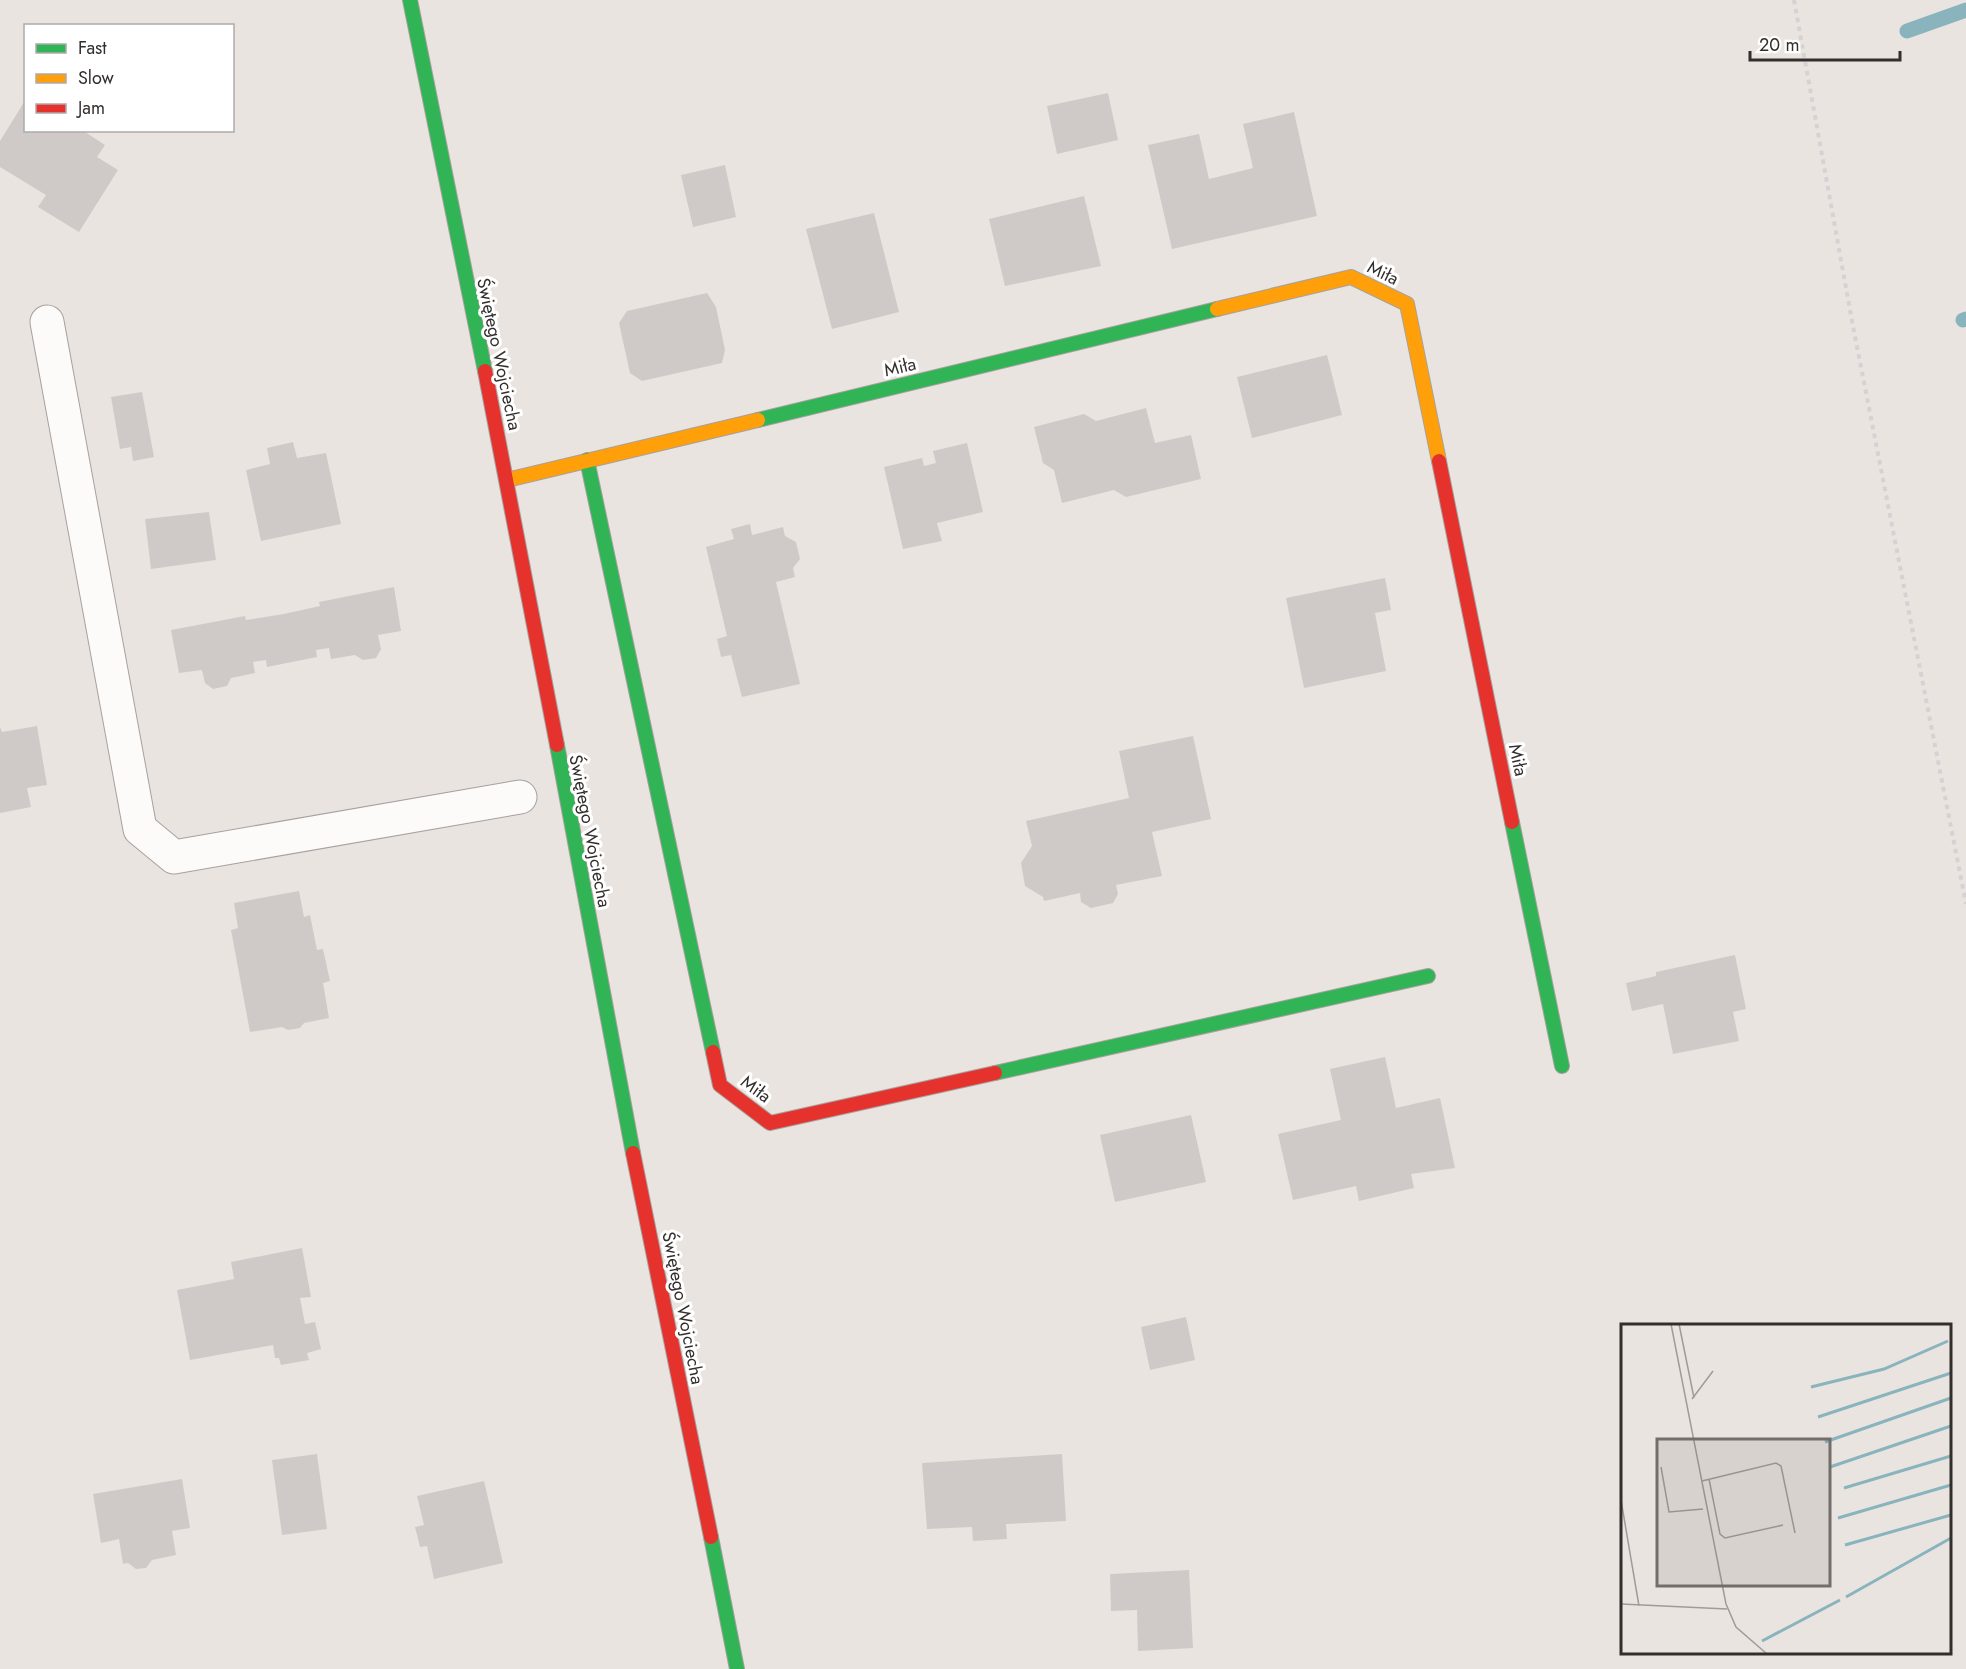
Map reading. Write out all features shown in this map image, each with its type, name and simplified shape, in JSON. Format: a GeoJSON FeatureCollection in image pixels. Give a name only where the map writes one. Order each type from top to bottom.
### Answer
{"type":"FeatureCollection","features":[{"type":"Feature","properties":{"kind":"street","name":"Świętego Wojciecha"},"geometry":{"type":"LineString","coordinates":[[410,0],[507,480],[622,1098],[737,1669]]}},
{"type":"Feature","properties":{"kind":"street","name":"Miła"},"geometry":{"type":"LineString","coordinates":[[507,480],[1351,277],[1407,304],[1562,1066]]}},
{"type":"Feature","properties":{"kind":"street"},"geometry":{"type":"LineString","coordinates":[[47,322],[140,829],[174,857],[520,796]]}},
{"type":"Feature","properties":{"kind":"street","name":"Miła"},"geometry":{"type":"LineString","coordinates":[[586,460],[720,1084],[770,1123],[1428,976]]}},
{"type":"Feature","properties":{"kind":"path"},"geometry":{"type":"LineString","coordinates":[[1794,0],[1852,321],[1966,904]]}},
{"type":"Feature","properties":{"kind":"building"},"geometry":{"type":"Polygon","coordinates":[[[1108,93],[1118,140],[1057,154],[1047,106],[1108,93]]]}},
{"type":"Feature","properties":{"kind":"building"},"geometry":{"type":"Polygon","coordinates":[[[24,102],[24,132],[85,132],[105,145],[97,157],[118,170],[79,232],[38,207],[46,195],[0,167],[0,141],[24,102]]]}},
{"type":"Feature","properties":{"kind":"building"},"geometry":{"type":"Polygon","coordinates":[[[1294,112],[1317,216],[1172,249],[1148,145],[1199,134],[1209,179],[1253,168],[1243,124],[1294,112]]]}},
{"type":"Feature","properties":{"kind":"building"},"geometry":{"type":"Polygon","coordinates":[[[725,165],[736,217],[693,227],[681,175],[725,165]]]}},
{"type":"Feature","properties":{"kind":"building"},"geometry":{"type":"Polygon","coordinates":[[[1084,196],[1101,266],[1005,286],[989,219],[1084,196]]]}},
{"type":"Feature","properties":{"kind":"building"},"geometry":{"type":"Polygon","coordinates":[[[874,213],[899,312],[832,329],[806,229],[874,213]]]}},
{"type":"Feature","properties":{"kind":"building"},"geometry":{"type":"Polygon","coordinates":[[[707,293],[716,307],[725,350],[722,363],[642,381],[630,373],[619,323],[627,311],[707,293]]]}},
{"type":"Feature","properties":{"kind":"building"},"geometry":{"type":"Polygon","coordinates":[[[1327,355],[1342,415],[1252,438],[1237,377],[1327,355]]]}},
{"type":"Feature","properties":{"kind":"building"},"geometry":{"type":"Polygon","coordinates":[[[142,392],[154,457],[133,461],[131,447],[120,449],[111,397],[142,392]]]}},
{"type":"Feature","properties":{"kind":"building"},"geometry":{"type":"Polygon","coordinates":[[[1146,408],[1155,443],[1191,435],[1201,479],[1126,497],[1114,490],[1062,503],[1054,470],[1043,463],[1034,427],[1084,414],[1096,421],[1146,408]]]}},
{"type":"Feature","properties":{"kind":"building"},"geometry":{"type":"Polygon","coordinates":[[[293,442],[297,458],[326,453],[341,524],[261,541],[246,470],[270,464],[267,448],[293,442]]]}},
{"type":"Feature","properties":{"kind":"building"},"geometry":{"type":"Polygon","coordinates":[[[967,443],[983,512],[937,523],[942,541],[903,549],[884,467],[922,458],[924,466],[936,463],[933,451],[967,443]]]}},
{"type":"Feature","properties":{"kind":"building"},"geometry":{"type":"Polygon","coordinates":[[[209,512],[216,560],[151,569],[145,519],[209,512]]]}},
{"type":"Feature","properties":{"kind":"building"},"geometry":{"type":"Polygon","coordinates":[[[750,524],[752,535],[783,527],[785,536],[796,542],[800,559],[793,568],[795,577],[776,582],[800,684],[742,697],[731,655],[721,657],[717,639],[727,636],[706,547],[734,539],[731,529],[750,524]]]}},
{"type":"Feature","properties":{"kind":"building"},"geometry":{"type":"Polygon","coordinates":[[[1385,578],[1391,610],[1375,613],[1386,671],[1304,688],[1286,598],[1385,578]]]}},
{"type":"Feature","properties":{"kind":"building"},"geometry":{"type":"Polygon","coordinates":[[[394,587],[401,631],[378,635],[381,649],[376,658],[363,660],[355,655],[331,659],[329,648],[316,650],[317,657],[267,667],[266,660],[253,662],[255,673],[231,678],[227,686],[213,689],[205,683],[202,670],[179,673],[171,630],[245,616],[246,620],[284,614],[320,606],[319,602],[394,587]]]}},
{"type":"Feature","properties":{"kind":"building"},"geometry":{"type":"Polygon","coordinates":[[[37,726],[47,785],[27,788],[31,807],[0,813],[0,727],[2,732],[37,726]]]}},
{"type":"Feature","properties":{"kind":"building"},"geometry":{"type":"Polygon","coordinates":[[[1193,736],[1211,819],[1152,832],[1162,876],[1116,885],[1118,894],[1113,903],[1091,908],[1081,902],[1080,893],[1044,901],[1043,897],[1025,886],[1021,863],[1032,846],[1026,821],[1129,798],[1119,751],[1193,736]]]}},
{"type":"Feature","properties":{"kind":"building"},"geometry":{"type":"Polygon","coordinates":[[[299,891],[304,917],[310,915],[317,950],[323,949],[330,981],[323,983],[329,1018],[304,1023],[300,1028],[288,1030],[282,1027],[250,1032],[231,930],[238,928],[234,903],[299,891]]]}},
{"type":"Feature","properties":{"kind":"building"},"geometry":{"type":"Polygon","coordinates":[[[1735,955],[1746,1009],[1733,1012],[1739,1041],[1673,1054],[1663,1004],[1632,1011],[1626,983],[1656,976],[1656,972],[1735,955]]]}},
{"type":"Feature","properties":{"kind":"building"},"geometry":{"type":"Polygon","coordinates":[[[1385,1057],[1396,1108],[1440,1098],[1455,1168],[1411,1174],[1414,1188],[1359,1201],[1356,1186],[1293,1200],[1278,1134],[1341,1120],[1330,1069],[1385,1057]]]}},
{"type":"Feature","properties":{"kind":"building"},"geometry":{"type":"Polygon","coordinates":[[[1191,1115],[1206,1182],[1115,1202],[1100,1135],[1191,1115]]]}},
{"type":"Feature","properties":{"kind":"building"},"geometry":{"type":"Polygon","coordinates":[[[302,1248],[311,1297],[300,1298],[305,1324],[315,1322],[321,1349],[307,1353],[309,1360],[281,1365],[279,1358],[275,1358],[273,1345],[190,1360],[177,1290],[234,1279],[231,1262],[302,1248]]]}},
{"type":"Feature","properties":{"kind":"building"},"geometry":{"type":"Polygon","coordinates":[[[1186,1317],[1195,1360],[1150,1370],[1141,1327],[1186,1317]]]}},
{"type":"Feature","properties":{"kind":"building"},"geometry":{"type":"Polygon","coordinates":[[[317,1454],[327,1529],[282,1535],[272,1460],[317,1454]]]}},
{"type":"Feature","properties":{"kind":"building"},"geometry":{"type":"Polygon","coordinates":[[[1062,1454],[1066,1521],[1006,1524],[1007,1539],[973,1541],[972,1527],[927,1529],[922,1463],[1062,1454]]]}},
{"type":"Feature","properties":{"kind":"building"},"geometry":{"type":"Polygon","coordinates":[[[182,1479],[190,1528],[172,1531],[176,1555],[152,1560],[146,1568],[136,1569],[128,1563],[123,1564],[119,1539],[101,1543],[93,1494],[182,1479]]]}},
{"type":"Feature","properties":{"kind":"building"},"geometry":{"type":"Polygon","coordinates":[[[484,1481],[503,1563],[434,1579],[427,1546],[420,1547],[415,1527],[424,1525],[417,1496],[484,1481]]]}},
{"type":"Feature","properties":{"kind":"building"},"geometry":{"type":"Polygon","coordinates":[[[1189,1570],[1193,1648],[1138,1651],[1137,1610],[1111,1611],[1110,1574],[1189,1570]]]}},
{"type":"Feature","properties":{"kind":"waterway"},"geometry":{"type":"LineString","coordinates":[[1907,31],[1966,10]]}},
{"type":"Feature","properties":{"kind":"traffic: fast"},"geometry":{"type":"LineString","coordinates":[[410,0],[485,371]]}},
{"type":"Feature","properties":{"kind":"traffic: fast"},"geometry":{"type":"LineString","coordinates":[[758,420],[1217,309]]}},
{"type":"Feature","properties":{"kind":"traffic: fast"},"geometry":{"type":"LineString","coordinates":[[587,460],[713,1052]]}},
{"type":"Feature","properties":{"kind":"traffic: fast"},"geometry":{"type":"LineString","coordinates":[[557,745],[633,1153]]}},
{"type":"Feature","properties":{"kind":"traffic: fast"},"geometry":{"type":"LineString","coordinates":[[1512,822],[1562,1066]]}},
{"type":"Feature","properties":{"kind":"traffic: fast"},"geometry":{"type":"LineString","coordinates":[[995,1073],[1428,976]]}},
{"type":"Feature","properties":{"kind":"traffic: fast"},"geometry":{"type":"LineString","coordinates":[[711,1537],[737,1669]]}},
{"type":"Feature","properties":{"kind":"traffic: slow"},"geometry":{"type":"LineString","coordinates":[[1217,309],[1351,277],[1407,304],[1439,461]]}},
{"type":"Feature","properties":{"kind":"traffic: slow"},"geometry":{"type":"LineString","coordinates":[[507,480],[758,420]]}},
{"type":"Feature","properties":{"kind":"traffic: jam"},"geometry":{"type":"LineString","coordinates":[[485,371],[557,745]]}},
{"type":"Feature","properties":{"kind":"traffic: jam"},"geometry":{"type":"LineString","coordinates":[[1439,461],[1512,822]]}},
{"type":"Feature","properties":{"kind":"traffic: jam"},"geometry":{"type":"LineString","coordinates":[[713,1052],[720,1085],[770,1123],[995,1073]]}},
{"type":"Feature","properties":{"kind":"traffic: jam"},"geometry":{"type":"LineString","coordinates":[[633,1153],[711,1537]]}}]}
